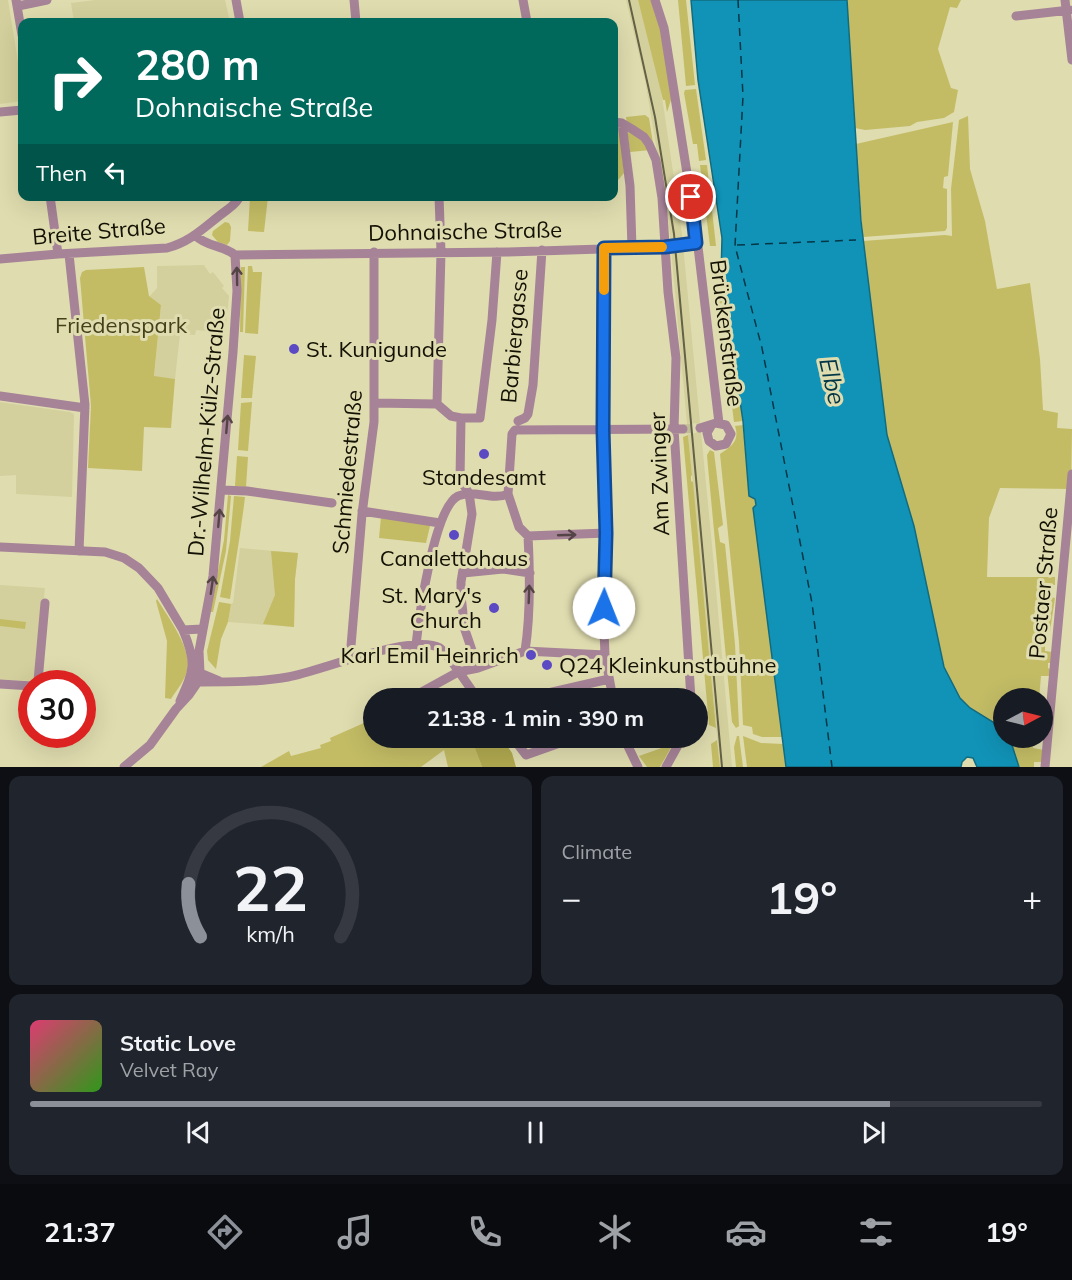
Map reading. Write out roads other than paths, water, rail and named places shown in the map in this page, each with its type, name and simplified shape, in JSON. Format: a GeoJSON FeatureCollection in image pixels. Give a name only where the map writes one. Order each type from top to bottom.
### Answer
{"type":"FeatureCollection","features":[{"type":"Feature","properties":{"kind":"street"},"geometry":{"type":"LineString","coordinates":[[19,18],[17,3],[47,0]]}},
{"type":"Feature","properties":{"kind":"street"},"geometry":{"type":"LineString","coordinates":[[236,0],[239,18]]}},
{"type":"Feature","properties":{"kind":"street"},"geometry":{"type":"LineString","coordinates":[[354,0],[356,18]]}},
{"type":"Feature","properties":{"kind":"street"},"geometry":{"type":"LineString","coordinates":[[523,0],[526,18]]}},
{"type":"Feature","properties":{"kind":"street","name":"Brückenstraße"},"geometry":{"type":"LineString","coordinates":[[655,0],[664,28],[696,230],[715,424],[700,428]]}},
{"type":"Feature","properties":{"kind":"street"},"geometry":{"type":"LineString","coordinates":[[1016,16],[1068,6],[1072,60]]}},
{"type":"Feature","properties":{"kind":"street"},"geometry":{"type":"LineString","coordinates":[[0,112],[18,110]]}},
{"type":"Feature","properties":{"kind":"street"},"geometry":{"type":"LineString","coordinates":[[618,123],[630,186],[632,248]]}},
{"type":"Feature","properties":{"kind":"street","name":"Am Zwinger"},"geometry":{"type":"LineString","coordinates":[[618,123],[644,137],[654,152],[662,198],[676,358],[691,688]]}},
{"type":"Feature","properties":{"kind":"street"},"geometry":{"type":"LineString","coordinates":[[51,201],[58,254]]}},
{"type":"Feature","properties":{"kind":"street"},"geometry":{"type":"LineString","coordinates":[[226,210],[230,201]]}},
{"type":"Feature","properties":{"kind":"street","name":"Breite Straße"},"geometry":{"type":"LineString","coordinates":[[0,259],[167,248],[196,236],[237,201]]}},
{"type":"Feature","properties":{"kind":"street"},"geometry":{"type":"LineString","coordinates":[[437,404],[441,252],[439,201]]}},
{"type":"Feature","properties":{"kind":"street"},"geometry":{"type":"LineString","coordinates":[[196,236],[202,243],[230,251],[235,255]]}},
{"type":"Feature","properties":{"kind":"street","name":"Dohnaische Straße"},"geometry":{"type":"LineString","coordinates":[[235,255],[497,252],[665,247],[696,243]]}},
{"type":"Feature","properties":{"kind":"street"},"geometry":{"type":"LineString","coordinates":[[604,248],[605,655],[611,688]]}},
{"type":"Feature","properties":{"kind":"street","name":"Barbiergasse"},"geometry":{"type":"LineString","coordinates":[[508,494],[512,434],[530,408],[542,250]]}},
{"type":"Feature","properties":{"kind":"street","name":"Schmiedestraße"},"geometry":{"type":"LineString","coordinates":[[350,658],[362,513],[372,438],[375,252]]}},
{"type":"Feature","properties":{"kind":"street"},"geometry":{"type":"LineString","coordinates":[[374,402],[437,404],[451,416],[480,418],[492,320],[497,252]]}},
{"type":"Feature","properties":{"kind":"street"},"geometry":{"type":"LineString","coordinates":[[69,254],[85,408],[79,551]]}},
{"type":"Feature","properties":{"kind":"street","name":"Dr.-Wilhelm-Külz-Straße"},"geometry":{"type":"LineString","coordinates":[[196,653],[213,576],[237,291],[235,255]]}},
{"type":"Feature","properties":{"kind":"street"},"geometry":{"type":"LineString","coordinates":[[0,396],[85,408]]}},
{"type":"Feature","properties":{"kind":"street"},"geometry":{"type":"LineString","coordinates":[[461,418],[460,480],[469,493],[472,514],[461,596],[465,630],[478,668]]}},
{"type":"Feature","properties":{"kind":"street"},"geometry":{"type":"LineString","coordinates":[[518,425],[603,430],[679,429]]}},
{"type":"Feature","properties":{"kind":"street","name":"Postaer Straße"},"geometry":{"type":"LineString","coordinates":[[1045,767],[1072,474]]}},
{"type":"Feature","properties":{"kind":"street"},"geometry":{"type":"LineString","coordinates":[[221,490],[247,490],[332,503]]}},
{"type":"Feature","properties":{"kind":"street"},"geometry":{"type":"LineString","coordinates":[[416,645],[426,580],[440,522],[450,502],[469,493],[498,496],[508,494],[519,526],[528,536],[530,573],[528,633],[525,651]]}},
{"type":"Feature","properties":{"kind":"street"},"geometry":{"type":"LineString","coordinates":[[362,513],[440,522]]}},
{"type":"Feature","properties":{"kind":"street"},"geometry":{"type":"LineString","coordinates":[[528,536],[606,533]]}},
{"type":"Feature","properties":{"kind":"street"},"geometry":{"type":"LineString","coordinates":[[0,547],[105,552],[124,558],[139,568],[158,588],[183,630],[196,653],[197,676],[150,745],[127,766]]}},
{"type":"Feature","properties":{"kind":"street"},"geometry":{"type":"LineString","coordinates":[[463,573],[503,568],[530,573]]}},
{"type":"Feature","properties":{"kind":"street"},"geometry":{"type":"LineString","coordinates":[[39,670],[45,603]]}},
{"type":"Feature","properties":{"kind":"street"},"geometry":{"type":"LineString","coordinates":[[183,630],[202,629]]}},
{"type":"Feature","properties":{"kind":"street"},"geometry":{"type":"LineString","coordinates":[[197,676],[219,681],[252,681],[290,676],[350,658],[416,645],[439,647],[447,654],[470,688]]}},
{"type":"Feature","properties":{"kind":"street"},"geometry":{"type":"LineString","coordinates":[[425,688],[455,668],[478,668],[525,651],[605,655]]}},
{"type":"Feature","properties":{"kind":"street"},"geometry":{"type":"LineString","coordinates":[[570,688],[609,679]]}},
{"type":"Feature","properties":{"kind":"street"},"geometry":{"type":"LineString","coordinates":[[0,684],[18,684]]}},
{"type":"Feature","properties":{"kind":"street"},"geometry":{"type":"LineString","coordinates":[[521,748],[526,755],[545,748]]}},
{"type":"Feature","properties":{"kind":"street"},"geometry":{"type":"LineString","coordinates":[[629,748],[638,767]]}},
{"type":"Feature","properties":{"kind":"street"},"geometry":{"type":"LineString","coordinates":[[666,767],[676,748]]}},
{"type":"Feature","properties":{"kind":"water","name":"Elbe"},"geometry":{"type":"Polygon","coordinates":[[[691,0],[847,0],[861,221],[887,435],[914,526],[944,667],[960,698],[970,708],[993,722],[993,748],[1013,748],[1019,767],[977,767],[973,758],[967,757],[961,767],[786,767],[753,508],[756,505],[755,499],[749,496],[743,421],[721,276],[722,238],[698,80],[691,0]]]}},
{"type":"Feature","properties":{"kind":"tunnel"},"geometry":{"type":"LineString","coordinates":[[683,429],[700,428]]}},
{"type":"Feature","properties":{"kind":"railway"},"geometry":{"type":"LineString","coordinates":[[629,0],[655,117],[674,234],[722,767]]}},
{"type":"Feature","properties":{"kind":"place","name":"St. Kunigunde"},"geometry":{"type":"Point","coordinates":[294,349]}},
{"type":"Feature","properties":{"kind":"place","name":"Standesamt"},"geometry":{"type":"Point","coordinates":[484,454]}},
{"type":"Feature","properties":{"kind":"place","name":"Canalettohaus"},"geometry":{"type":"Point","coordinates":[454,535]}},
{"type":"Feature","properties":{"kind":"place","name":"St. Mary's Church"},"geometry":{"type":"Point","coordinates":[494,608]}},
{"type":"Feature","properties":{"kind":"place","name":"Karl Emil Heinrich"},"geometry":{"type":"Point","coordinates":[531,655]}},
{"type":"Feature","properties":{"kind":"place","name":"Q24 Kleinkunstbühne"},"geometry":{"type":"Point","coordinates":[547,665]}},
{"type":"Feature","properties":{"kind":"park label","name":"Friedenspark"},"geometry":{"type":"Point","coordinates":[121,325]}}]}
